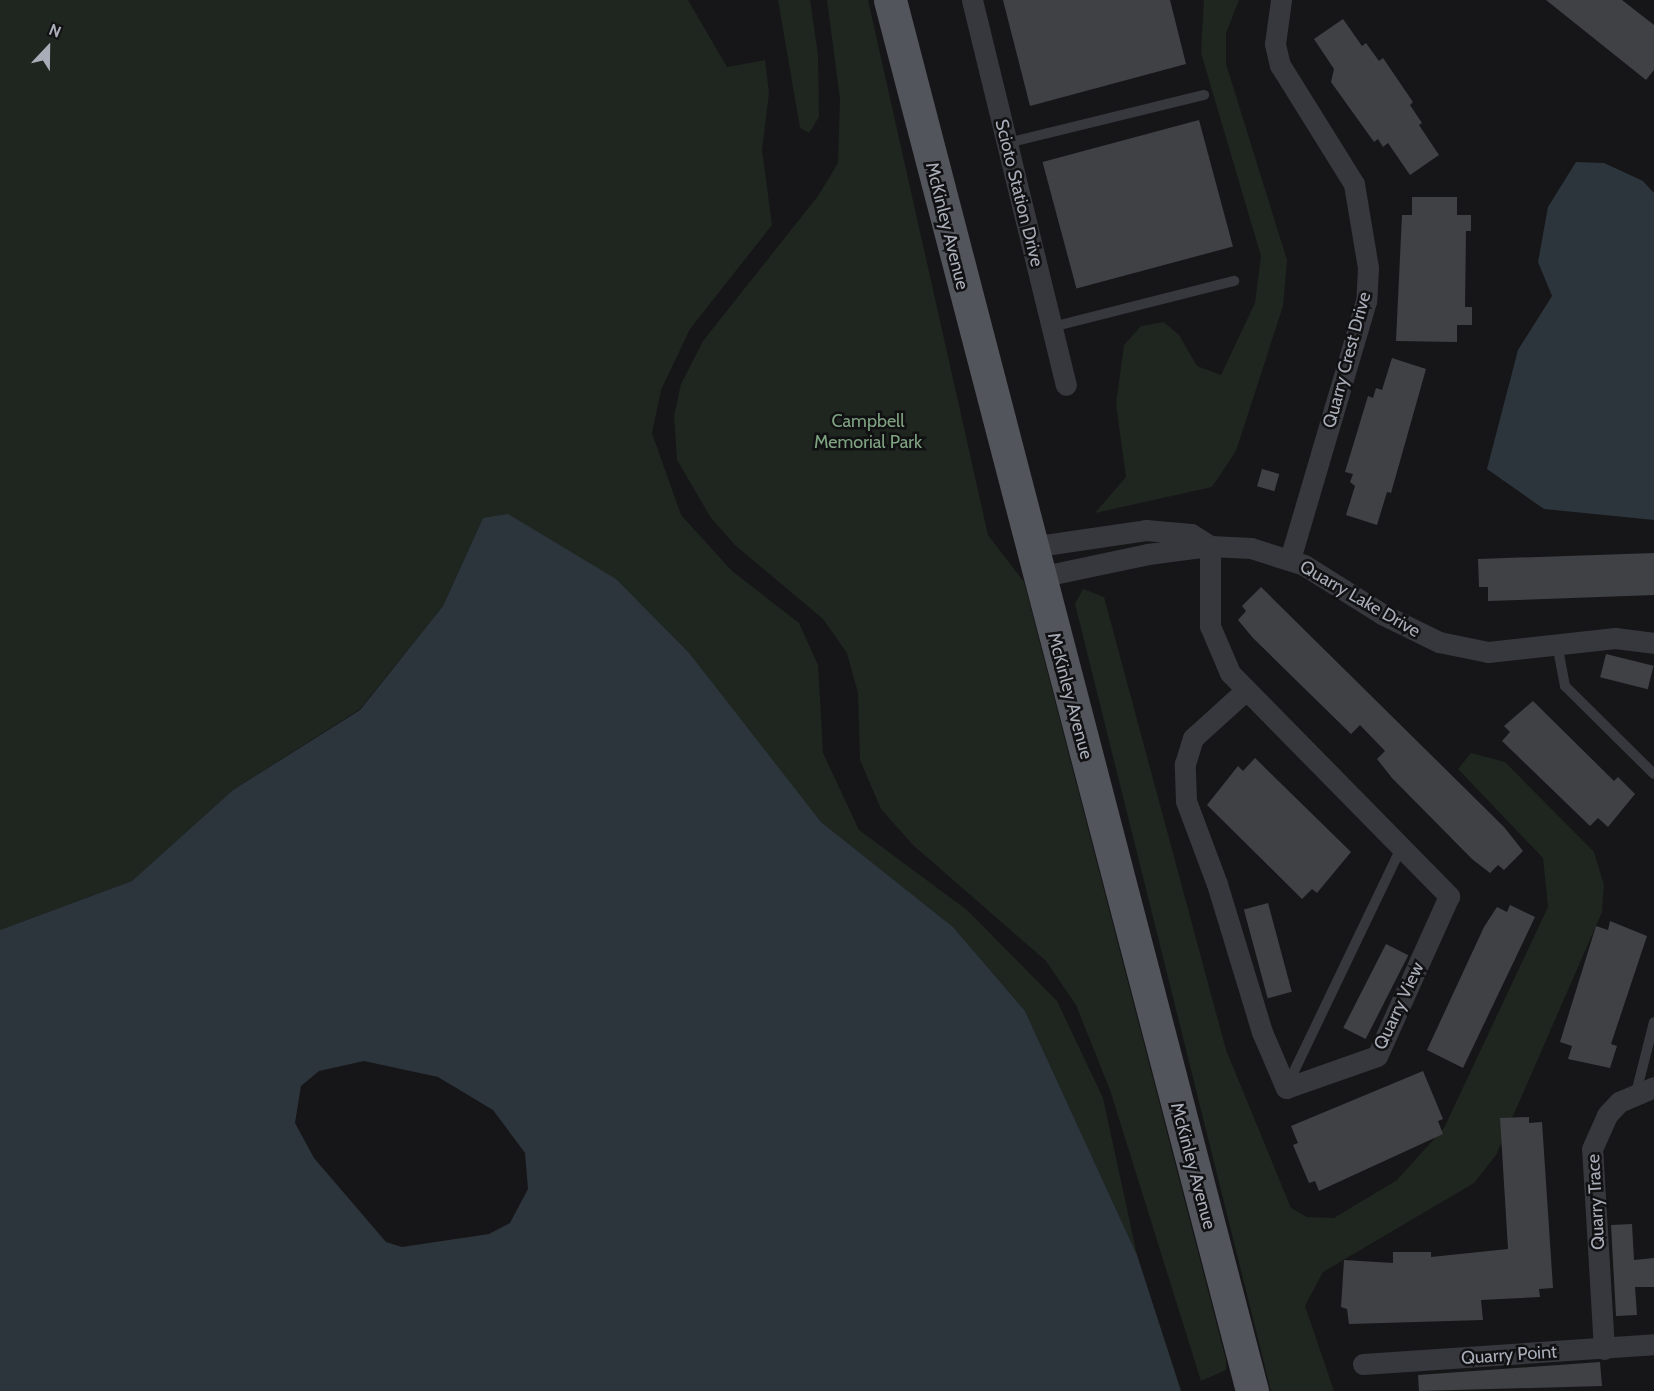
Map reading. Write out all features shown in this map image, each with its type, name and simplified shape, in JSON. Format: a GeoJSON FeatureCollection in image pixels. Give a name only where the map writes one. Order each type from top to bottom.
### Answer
{"type":"FeatureCollection","features":[{"type":"Feature","properties":{"kind":"main road","name":"McKinley Avenue"},"geometry":{"type":"LineString","coordinates":[[890,0],[1252,1391]]}},
{"type":"Feature","properties":{"kind":"street","name":"Scioto Station Drive"},"geometry":{"type":"LineString","coordinates":[[972,0],[1066,385]]}},
{"type":"Feature","properties":{"kind":"street","name":"Quarry Crest Drive"},"geometry":{"type":"LineString","coordinates":[[1281,0],[1275,44],[1280,65],[1354,184],[1368,268],[1366,301],[1290,559]]}},
{"type":"Feature","properties":{"kind":"street","name":"Quarry Lake Drive"},"geometry":{"type":"LineString","coordinates":[[1035,562],[1146,530],[1191,534],[1210,546]]}},
{"type":"Feature","properties":{"kind":"street","name":"Quarry Lake Drive"},"geometry":{"type":"LineString","coordinates":[[1035,562],[1148,554],[1210,546],[1251,548],[1290,559],[1438,642],[1488,652],[1615,638],[1654,643]]}},
{"type":"Feature","properties":{"kind":"street","name":"Quarry View"},"geometry":{"type":"LineString","coordinates":[[1210,546],[1210,626],[1216,648],[1245,691],[1449,896],[1377,1056],[1286,1088]]}},
{"type":"Feature","properties":{"kind":"street"},"geometry":{"type":"LineString","coordinates":[[1245,691],[1193,738],[1185,764],[1186,801],[1217,884],[1262,1032],[1286,1088]]}},
{"type":"Feature","properties":{"kind":"street","name":"Quarry Trace"},"geometry":{"type":"LineString","coordinates":[[1604,1349],[1592,1149],[1606,1115],[1645,1090]]}},
{"type":"Feature","properties":{"kind":"street","name":"Quarry Point"},"geometry":{"type":"LineString","coordinates":[[1363,1364],[1654,1344]]}},
{"type":"Feature","properties":{"kind":"lane"},"geometry":{"type":"LineString","coordinates":[[1007,143],[1204,95]]}},
{"type":"Feature","properties":{"kind":"lane"},"geometry":{"type":"LineString","coordinates":[[1052,327],[1234,281]]}},
{"type":"Feature","properties":{"kind":"lane"},"geometry":{"type":"LineString","coordinates":[[1146,530],[1148,554]]}},
{"type":"Feature","properties":{"kind":"lane"},"geometry":{"type":"LineString","coordinates":[[1557,644],[1565,686],[1654,774]]}},
{"type":"Feature","properties":{"kind":"lane"},"geometry":{"type":"LineString","coordinates":[[1286,1088],[1401,848]]}},
{"type":"Feature","properties":{"kind":"lane"},"geometry":{"type":"LineString","coordinates":[[1645,1090],[1654,1022]]}},
{"type":"Feature","properties":{"kind":"green space"},"geometry":{"type":"Polygon","coordinates":[[[0,0],[688,0],[727,67],[765,60],[769,93],[762,150],[772,225],[690,329],[661,390],[652,433],[681,515],[732,571],[799,623],[818,665],[823,753],[859,830],[967,910],[1057,1001],[1103,1098],[1137,1255],[1025,1011],[953,927],[821,822],[776,767],[483,518],[443,606],[360,709],[233,790],[132,881],[0,930],[0,0]]]}},
{"type":"Feature","properties":{"kind":"green space"},"geometry":{"type":"Polygon","coordinates":[[[778,0],[810,0],[818,55],[819,117],[809,133],[800,128],[778,0]]]}},
{"type":"Feature","properties":{"kind":"green space","name":"Campbell Memorial Park"},"geometry":{"type":"Polygon","coordinates":[[[827,0],[868,0],[988,535],[1024,582],[1226,1360],[1226,1370],[1201,1381],[1110,1090],[1076,1005],[1046,961],[913,845],[881,809],[860,760],[858,693],[847,653],[823,619],[735,545],[711,518],[677,460],[674,416],[681,384],[703,341],[818,196],[838,163],[840,99],[827,0]]]}},
{"type":"Feature","properties":{"kind":"green space"},"geometry":{"type":"Polygon","coordinates":[[[1204,0],[1239,0],[1226,33],[1226,64],[1287,260],[1283,306],[1236,451],[1212,487],[1095,513],[1126,477],[1116,404],[1124,345],[1141,326],[1164,322],[1179,335],[1197,366],[1221,375],[1255,303],[1261,256],[1201,53],[1204,0]]]}},
{"type":"Feature","properties":{"kind":"green space"},"geometry":{"type":"Polygon","coordinates":[[[1083,589],[1104,597],[1226,1050],[1291,1208],[1307,1217],[1334,1218],[1397,1180],[1444,1128],[1548,907],[1543,858],[1458,769],[1471,753],[1505,762],[1594,852],[1604,885],[1602,912],[1496,1155],[1474,1183],[1323,1272],[1305,1306],[1334,1391],[1271,1391],[1075,604],[1083,589]]]}},
{"type":"Feature","properties":{"kind":"shaded area"},"geometry":{"type":"Polygon","coordinates":[[[1576,162],[1604,163],[1643,181],[1654,193],[1654,520],[1544,509],[1487,469],[1518,350],[1552,296],[1538,262],[1548,207],[1576,162]]]}},
{"type":"Feature","properties":{"kind":"shaded area"},"geometry":{"type":"Polygon","coordinates":[[[508,514],[616,579],[689,653],[821,822],[953,927],[1025,1011],[1137,1255],[1181,1391],[0,1391],[0,930],[132,881],[233,790],[360,710],[443,606],[483,518],[508,514]],[[364,1061],[319,1071],[301,1086],[295,1123],[314,1158],[386,1242],[402,1247],[489,1234],[510,1223],[528,1189],[525,1153],[493,1110],[438,1077],[364,1061]]]}},
{"type":"Feature","properties":{"kind":"building"},"geometry":{"type":"Polygon","coordinates":[[[1003,0],[1170,0],[1186,64],[1030,106],[1003,0]]]}},
{"type":"Feature","properties":{"kind":"building"},"geometry":{"type":"Polygon","coordinates":[[[1546,0],[1622,0],[1654,25],[1654,70],[1646,80],[1546,0]]]}},
{"type":"Feature","properties":{"kind":"building"},"geometry":{"type":"Polygon","coordinates":[[[1343,19],[1362,46],[1366,43],[1379,61],[1383,58],[1413,102],[1410,105],[1422,123],[1419,125],[1439,155],[1410,175],[1388,143],[1383,147],[1378,139],[1374,142],[1331,82],[1334,69],[1314,39],[1343,19]]]}},
{"type":"Feature","properties":{"kind":"building"},"geometry":{"type":"Polygon","coordinates":[[[1199,120],[1233,247],[1076,288],[1043,162],[1199,120]]]}},
{"type":"Feature","properties":{"kind":"building"},"geometry":{"type":"Polygon","coordinates":[[[1412,197],[1457,197],[1457,215],[1471,215],[1471,231],[1466,231],[1465,307],[1472,307],[1472,325],[1457,325],[1457,342],[1396,341],[1402,215],[1412,215],[1412,197]]]}},
{"type":"Feature","properties":{"kind":"building"},"geometry":{"type":"Polygon","coordinates":[[[1392,358],[1426,369],[1391,493],[1387,492],[1377,525],[1346,515],[1355,486],[1350,482],[1353,474],[1345,472],[1368,396],[1373,398],[1376,388],[1382,390],[1392,358]]]}},
{"type":"Feature","properties":{"kind":"building"},"geometry":{"type":"Polygon","coordinates":[[[1262,469],[1279,474],[1274,491],[1257,486],[1262,469]]]}},
{"type":"Feature","properties":{"kind":"building"},"geometry":{"type":"Polygon","coordinates":[[[1654,553],[1654,595],[1488,601],[1488,587],[1479,587],[1478,559],[1654,553]]]}},
{"type":"Feature","properties":{"kind":"building"},"geometry":{"type":"Polygon","coordinates":[[[1261,587],[1504,827],[1523,851],[1504,870],[1498,865],[1490,873],[1472,859],[1392,778],[1377,759],[1385,751],[1360,725],[1351,734],[1253,638],[1238,620],[1246,611],[1242,606],[1261,587]]]}},
{"type":"Feature","properties":{"kind":"building"},"geometry":{"type":"Polygon","coordinates":[[[1606,654],[1654,666],[1648,689],[1600,677],[1606,654]]]}},
{"type":"Feature","properties":{"kind":"building"},"geometry":{"type":"Polygon","coordinates":[[[1533,701],[1614,781],[1618,777],[1635,794],[1608,827],[1598,818],[1590,826],[1502,741],[1510,732],[1504,726],[1533,701]]]}},
{"type":"Feature","properties":{"kind":"building"},"geometry":{"type":"Polygon","coordinates":[[[1255,758],[1351,852],[1317,893],[1312,889],[1302,899],[1207,805],[1238,766],[1243,771],[1255,758]]]}},
{"type":"Feature","properties":{"kind":"building"},"geometry":{"type":"Polygon","coordinates":[[[1268,903],[1292,992],[1268,998],[1244,909],[1268,903]]]}},
{"type":"Feature","properties":{"kind":"building"},"geometry":{"type":"Polygon","coordinates":[[[1510,905],[1535,917],[1463,1068],[1427,1050],[1484,927],[1497,907],[1507,912],[1510,905]]]}},
{"type":"Feature","properties":{"kind":"building"},"geometry":{"type":"Polygon","coordinates":[[[1610,921],[1647,936],[1611,1044],[1617,1046],[1610,1068],[1568,1059],[1572,1046],[1560,1042],[1596,926],[1608,930],[1610,921]]]}},
{"type":"Feature","properties":{"kind":"building"},"geometry":{"type":"Polygon","coordinates":[[[1386,944],[1408,955],[1366,1039],[1343,1028],[1386,944]]]}},
{"type":"Feature","properties":{"kind":"building"},"geometry":{"type":"Polygon","coordinates":[[[1423,1071],[1443,1119],[1438,1121],[1443,1134],[1319,1191],[1315,1181],[1309,1183],[1293,1145],[1298,1143],[1291,1126],[1423,1071]]]}},
{"type":"Feature","properties":{"kind":"building"},"geometry":{"type":"Polygon","coordinates":[[[1529,1117],[1529,1123],[1542,1122],[1553,1288],[1539,1289],[1540,1297],[1481,1300],[1483,1320],[1349,1324],[1347,1309],[1341,1307],[1344,1260],[1393,1263],[1393,1252],[1431,1252],[1431,1257],[1508,1249],[1500,1118],[1529,1117]]]}},
{"type":"Feature","properties":{"kind":"building"},"geometry":{"type":"Polygon","coordinates":[[[1632,1224],[1634,1260],[1654,1258],[1654,1287],[1635,1287],[1637,1315],[1616,1316],[1611,1225],[1632,1224]]]}},
{"type":"Feature","properties":{"kind":"building"},"geometry":{"type":"Polygon","coordinates":[[[1600,1362],[1602,1386],[1419,1391],[1418,1375],[1600,1362]]]}}]}
